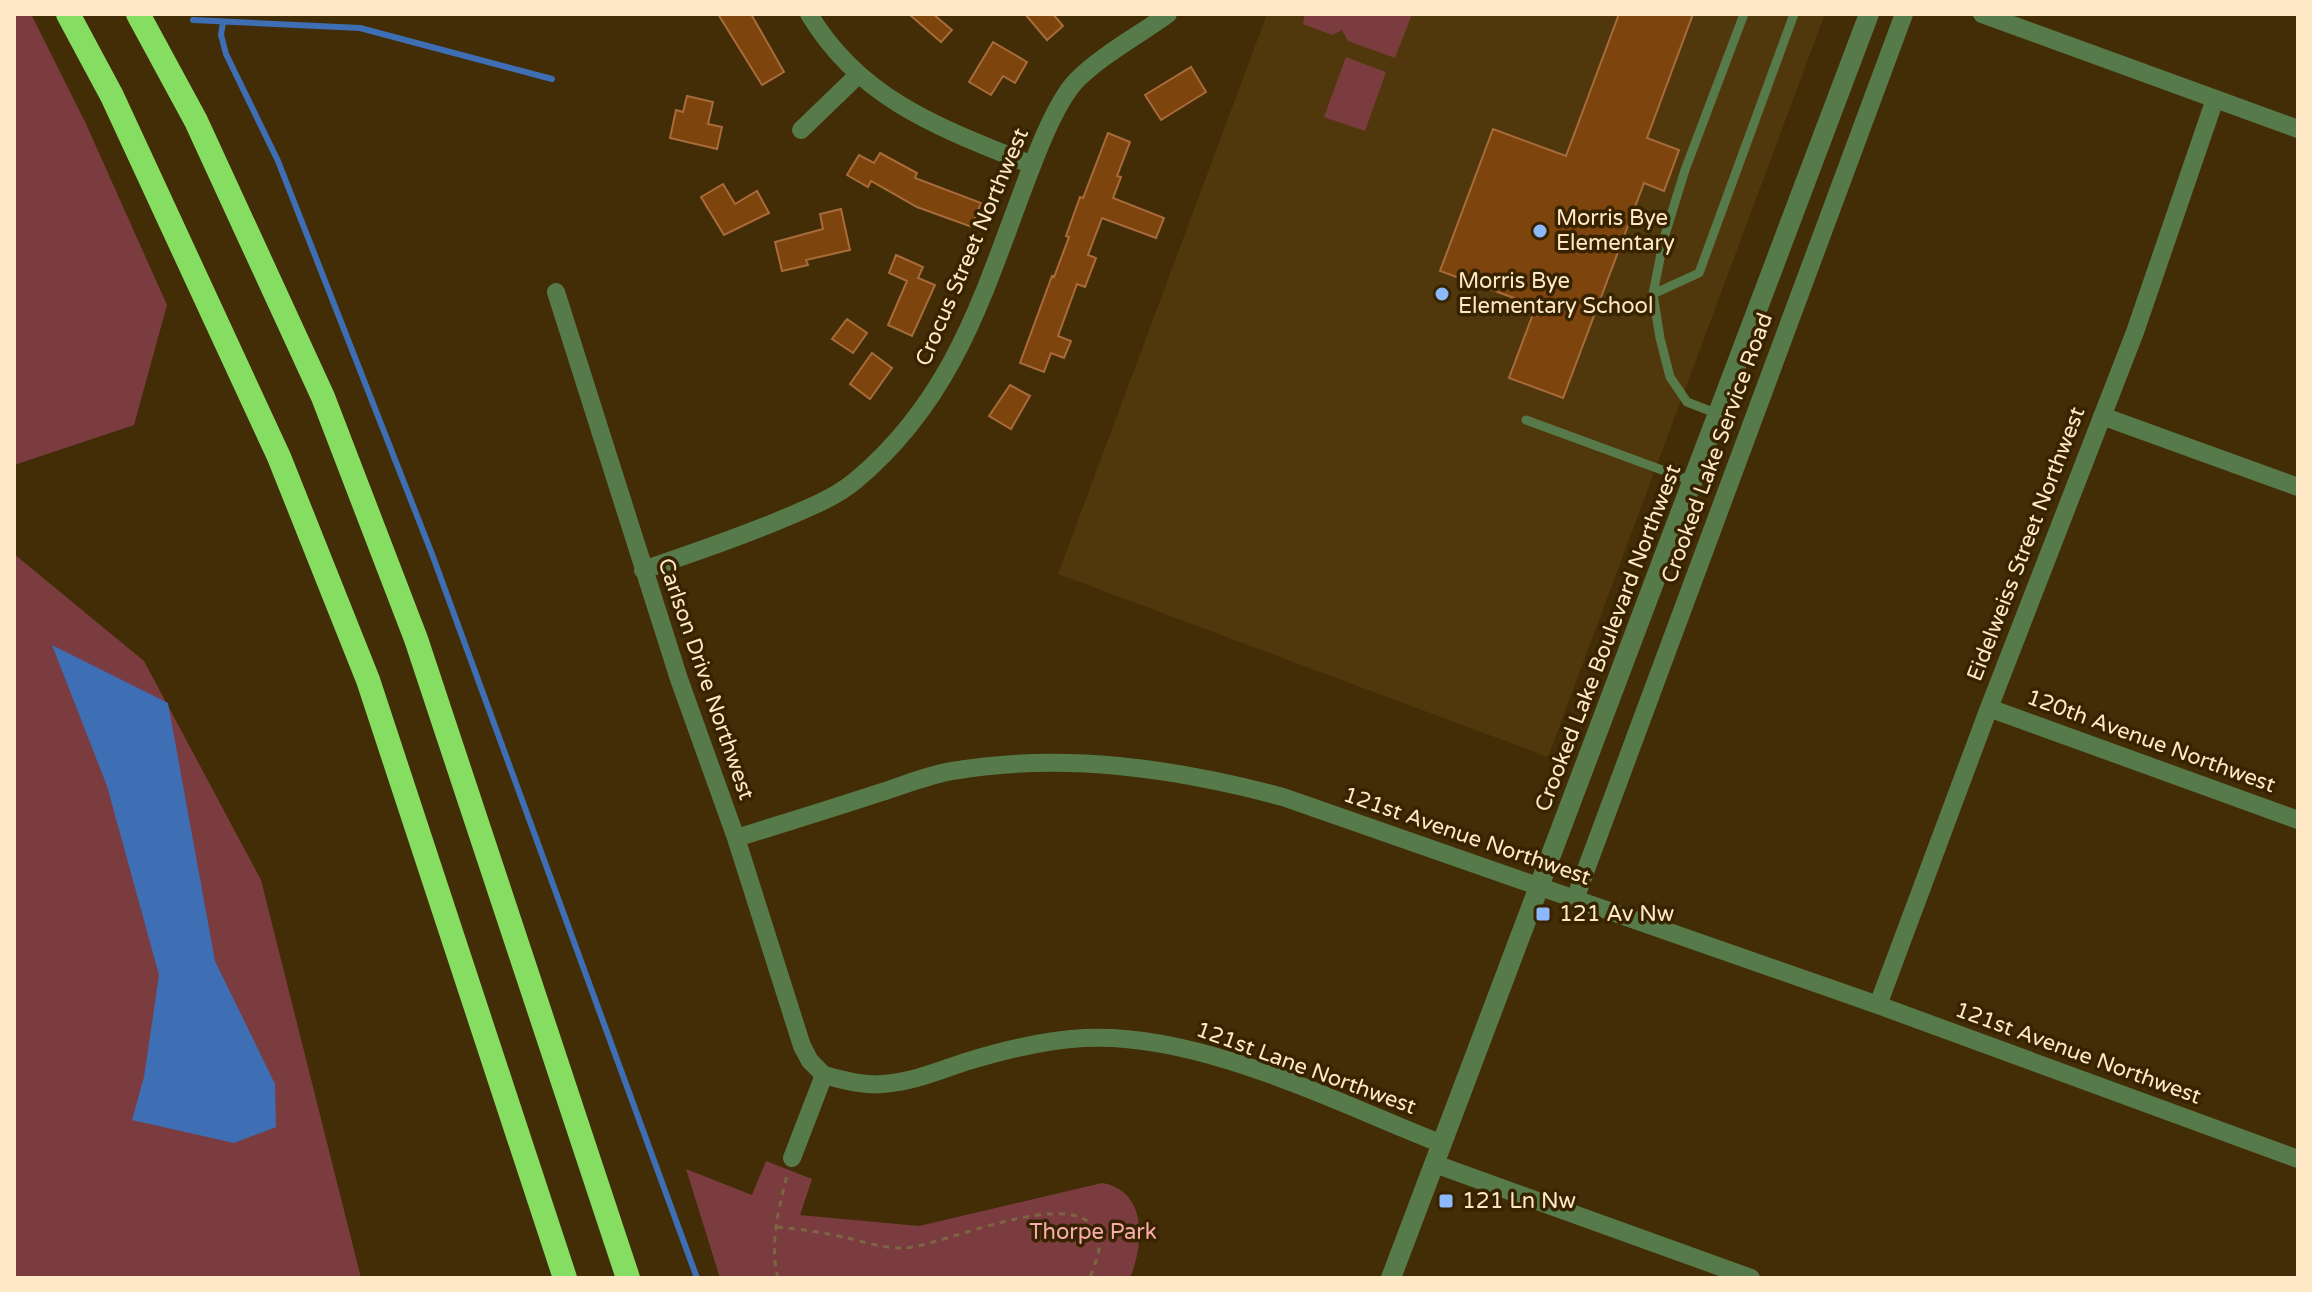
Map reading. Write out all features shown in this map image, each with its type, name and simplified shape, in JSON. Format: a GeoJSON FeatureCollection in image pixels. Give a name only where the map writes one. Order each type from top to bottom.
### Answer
{"type":"FeatureCollection","features":[{"type":"Feature","properties":{"kind":"highway"},"geometry":{"type":"LineString","coordinates":[[68,14],[112,96],[279,457],[368,680],[565,1278]]}},
{"type":"Feature","properties":{"kind":"highway"},"geometry":{"type":"LineString","coordinates":[[138,14],[196,121],[329,411],[416,639],[628,1278]]}},
{"type":"Feature","properties":{"kind":"street"},"geometry":{"type":"LineString","coordinates":[[809,14],[821,34],[858,75],[883,96],[918,117],[1032,165]]}},
{"type":"Feature","properties":{"kind":"street","name":"Crocus Street Northwest"},"geometry":{"type":"LineString","coordinates":[[643,570],[722,544],[825,501],[854,482],[903,435],[928,404],[955,359],[992,275],[1032,165],[1052,121],[1074,84],[1104,58],[1168,14]]}},
{"type":"Feature","properties":{"kind":"street","name":"Crooked Lake Boulevard Northwest"},"geometry":{"type":"LineString","coordinates":[[1391,1278],[1869,14]]}},
{"type":"Feature","properties":{"kind":"street","name":"Crooked Lake Service Road"},"geometry":{"type":"LineString","coordinates":[[1575,899],[1904,14]]}},
{"type":"Feature","properties":{"kind":"street"},"geometry":{"type":"LineString","coordinates":[[1982,14],[2298,129]]}},
{"type":"Feature","properties":{"kind":"street"},"geometry":{"type":"LineString","coordinates":[[801,130],[858,75]]}},
{"type":"Feature","properties":{"kind":"street","name":"Eidelweiss Street Northwest"},"geometry":{"type":"LineString","coordinates":[[1878,1005],[2135,332],[2215,99]]}},
{"type":"Feature","properties":{"kind":"street","name":"Carlson Drive Northwest"},"geometry":{"type":"LineString","coordinates":[[556,292],[643,570],[688,707],[736,838],[802,1046],[810,1061],[824,1075]]}},
{"type":"Feature","properties":{"kind":"street"},"geometry":{"type":"LineString","coordinates":[[2102,416],[2298,487]]}},
{"type":"Feature","properties":{"kind":"street","name":"120th Avenue Northwest"},"geometry":{"type":"LineString","coordinates":[[1989,708],[2298,820]]}},
{"type":"Feature","properties":{"kind":"street","name":"121st Avenue Northwest"},"geometry":{"type":"LineString","coordinates":[[736,838],[949,772],[1013,764],[1068,763],[1157,769],[1220,780],[1283,797],[1878,1005],[2298,1159]]}},
{"type":"Feature","properties":{"kind":"street","name":"121st Lane Northwest"},"geometry":{"type":"LineString","coordinates":[[824,1075],[880,1085],[908,1081],[1026,1045],[1084,1038],[1133,1039],[1182,1047],[1237,1064],[1438,1154],[1751,1278]]}},
{"type":"Feature","properties":{"kind":"street"},"geometry":{"type":"LineString","coordinates":[[792,1158],[824,1075]]}},
{"type":"Feature","properties":{"kind":"lane"},"geometry":{"type":"LineString","coordinates":[[1718,414],[1687,402],[1670,377],[1653,294],[1664,238],[1685,170],[1744,14]]}},
{"type":"Feature","properties":{"kind":"lane"},"geometry":{"type":"LineString","coordinates":[[1653,294],[1699,273],[1794,14]]}},
{"type":"Feature","properties":{"kind":"lane"},"geometry":{"type":"LineString","coordinates":[[1526,420],[1693,481]]}},
{"type":"Feature","properties":{"kind":"path"},"geometry":{"type":"LineString","coordinates":[[778,1278],[778,1209],[792,1158]]}},
{"type":"Feature","properties":{"kind":"path"},"geometry":{"type":"LineString","coordinates":[[777,1227],[906,1248],[946,1240],[1019,1218],[1057,1212],[1076,1215],[1090,1224],[1098,1235],[1099,1251],[1090,1278]]}},
{"type":"Feature","properties":{"kind":"shaded area","name":"Morris Bye Elementary School"},"geometry":{"type":"Polygon","coordinates":[[[1267,14],[1825,14],[1548,757],[1058,574],[1267,14]]]}},
{"type":"Feature","properties":{"kind":"green space"},"geometry":{"type":"Polygon","coordinates":[[[14,14],[31,14],[86,124],[167,305],[134,425],[14,465],[14,14]]]}},
{"type":"Feature","properties":{"kind":"green space"},"geometry":{"type":"Polygon","coordinates":[[[1305,14],[1412,14],[1395,58],[1348,41],[1342,30],[1332,35],[1303,24],[1305,14]]]}},
{"type":"Feature","properties":{"kind":"green space"},"geometry":{"type":"Polygon","coordinates":[[[1346,57],[1386,72],[1365,131],[1324,117],[1346,57]]]}},
{"type":"Feature","properties":{"kind":"green space"},"geometry":{"type":"Polygon","coordinates":[[[14,554],[144,661],[261,880],[361,1278],[14,1278],[14,554]]]}},
{"type":"Feature","properties":{"kind":"green space","name":"Thorpe Park"},"geometry":{"type":"Polygon","coordinates":[[[766,1161],[812,1179],[800,1215],[919,1226],[1102,1183],[1128,1196],[1135,1208],[1139,1235],[1135,1264],[1130,1278],[720,1278],[686,1169],[752,1195],[766,1161]]]}},
{"type":"Feature","properties":{"kind":"water"},"geometry":{"type":"Polygon","coordinates":[[[52,645],[168,703],[215,961],[275,1084],[276,1127],[234,1143],[132,1120],[144,1077],[159,975],[107,786],[52,645]]]}},
{"type":"Feature","properties":{"kind":"building"},"geometry":{"type":"Polygon","coordinates":[[[718,14],[751,14],[784,72],[762,85],[718,14]]]}},
{"type":"Feature","properties":{"kind":"building"},"geometry":{"type":"Polygon","coordinates":[[[909,14],[933,14],[952,30],[941,42],[909,14]]]}},
{"type":"Feature","properties":{"kind":"building"},"geometry":{"type":"Polygon","coordinates":[[[1025,14],[1053,14],[1063,26],[1047,40],[1025,14]]]}},
{"type":"Feature","properties":{"kind":"building","name":"Morris Bye Elementary"},"geometry":{"type":"Polygon","coordinates":[[[1619,14],[1693,14],[1647,138],[1679,150],[1664,191],[1644,183],[1563,398],[1509,378],[1536,306],[1440,271],[1493,129],[1566,156],[1619,14]]]}},
{"type":"Feature","properties":{"kind":"building"},"geometry":{"type":"Polygon","coordinates":[[[993,42],[1027,62],[1015,83],[1003,76],[991,95],[969,82],[993,42]]]}},
{"type":"Feature","properties":{"kind":"building"},"geometry":{"type":"Polygon","coordinates":[[[1191,67],[1206,92],[1161,120],[1145,95],[1191,67]]]}},
{"type":"Feature","properties":{"kind":"building"},"geometry":{"type":"Polygon","coordinates":[[[687,96],[713,102],[708,124],[722,127],[717,149],[670,138],[676,110],[683,112],[687,96]]]}},
{"type":"Feature","properties":{"kind":"building"},"geometry":{"type":"Polygon","coordinates":[[[1108,133],[1130,142],[1117,176],[1121,177],[1113,198],[1164,218],[1156,238],[1102,218],[1088,255],[1096,258],[1085,287],[1077,284],[1058,336],[1071,341],[1064,358],[1051,353],[1044,372],[1020,363],[1069,237],[1066,236],[1080,197],[1083,198],[1108,133]]]}},
{"type":"Feature","properties":{"kind":"building"},"geometry":{"type":"Polygon","coordinates":[[[880,153],[917,173],[915,178],[981,203],[972,227],[917,207],[871,181],[868,187],[847,175],[859,155],[874,163],[880,153]]]}},
{"type":"Feature","properties":{"kind":"building"},"geometry":{"type":"Polygon","coordinates":[[[723,184],[735,204],[757,191],[769,213],[724,235],[701,197],[723,184]]]}},
{"type":"Feature","properties":{"kind":"building"},"geometry":{"type":"Polygon","coordinates":[[[841,209],[850,250],[806,260],[808,265],[782,271],[775,242],[823,229],[820,214],[841,209]]]}},
{"type":"Feature","properties":{"kind":"building"},"geometry":{"type":"Polygon","coordinates":[[[896,255],[923,267],[918,278],[935,285],[912,336],[888,325],[907,281],[889,273],[896,255]]]}},
{"type":"Feature","properties":{"kind":"building"},"geometry":{"type":"Polygon","coordinates":[[[847,319],[867,333],[853,353],[832,339],[847,319]]]}},
{"type":"Feature","properties":{"kind":"building"},"geometry":{"type":"Polygon","coordinates":[[[872,353],[892,368],[870,399],[850,384],[872,353]]]}},
{"type":"Feature","properties":{"kind":"building"},"geometry":{"type":"Polygon","coordinates":[[[1010,385],[1030,396],[1011,429],[989,416],[1010,385]]]}},
{"type":"Feature","properties":{"kind":"waterway"},"geometry":{"type":"LineString","coordinates":[[193,20],[360,28],[552,79]]}},
{"type":"Feature","properties":{"kind":"waterway"},"geometry":{"type":"LineString","coordinates":[[223,22],[221,35],[226,54],[278,161],[432,554],[697,1278]]}},
{"type":"Feature","properties":{"kind":"place","name":"Morris Bye Elementary"},"geometry":{"type":"Point","coordinates":[1540,231]}},
{"type":"Feature","properties":{"kind":"place","name":"Morris Bye Elementary School"},"geometry":{"type":"Point","coordinates":[1442,294]}},
{"type":"Feature","properties":{"kind":"place","name":"121 Av Nw"},"geometry":{"type":"Point","coordinates":[1543,914]}},
{"type":"Feature","properties":{"kind":"place","name":"121 Ln Nw"},"geometry":{"type":"Point","coordinates":[1446,1201]}}]}
